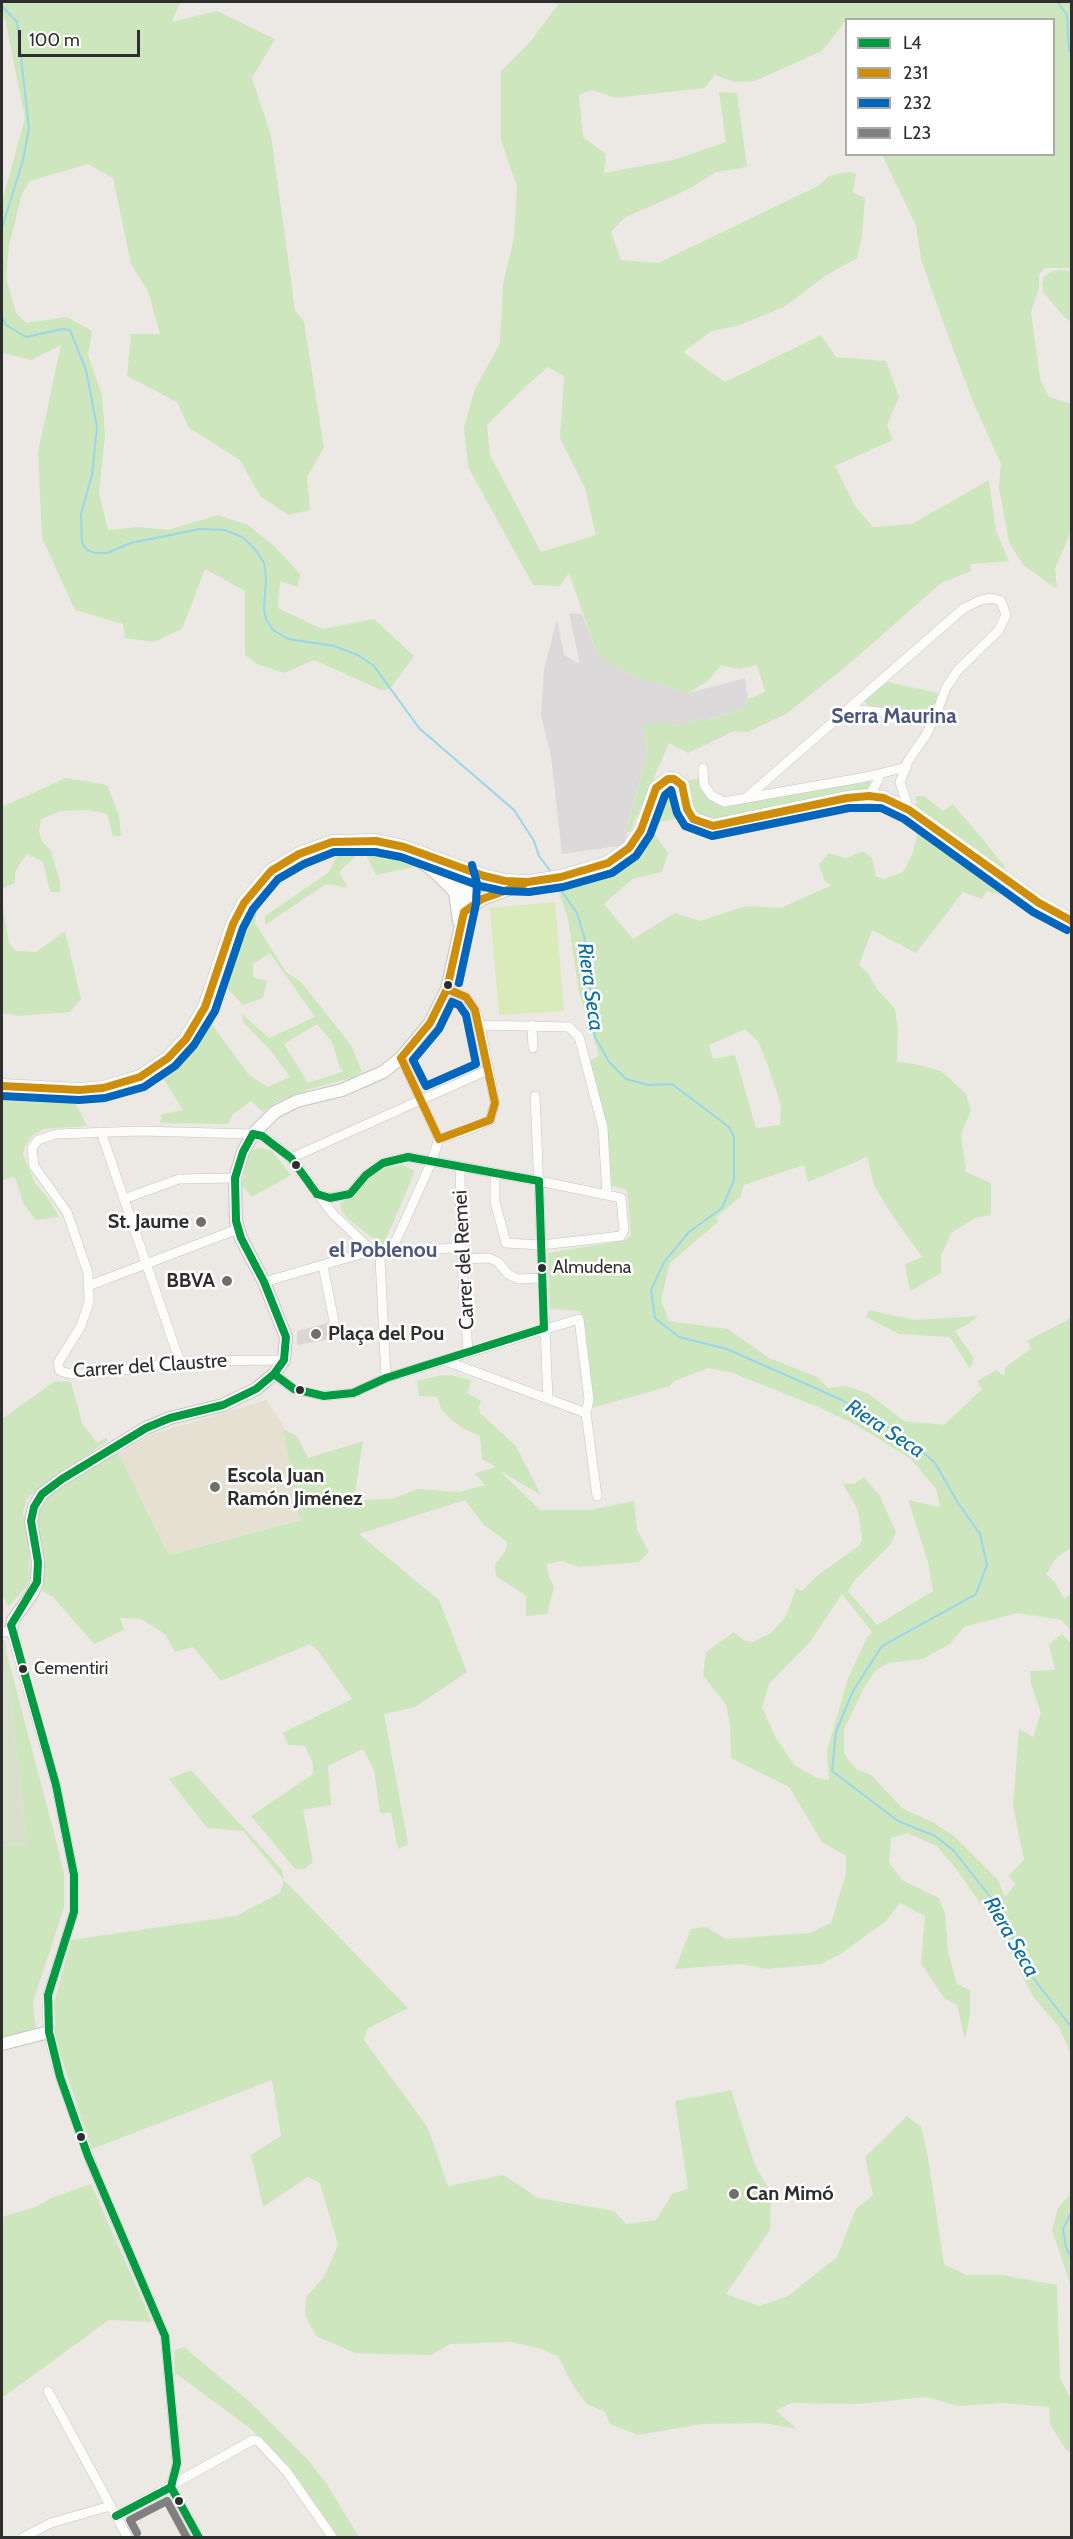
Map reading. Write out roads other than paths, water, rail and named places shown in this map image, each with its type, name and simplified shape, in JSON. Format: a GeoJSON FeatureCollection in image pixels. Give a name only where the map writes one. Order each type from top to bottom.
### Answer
{"type":"FeatureCollection","features":[{"type":"Feature","properties":{"kind":"main road"},"geometry":{"type":"LineString","coordinates":[[2,1086],[97,1089],[131,1081],[156,1067],[178,1049],[195,1027],[208,1000],[238,913],[251,893],[271,871],[299,854],[332,842],[363,840],[392,844],[494,879],[528,882],[561,877],[596,868],[619,856],[637,838],[654,792],[668,779],[674,779],[682,785],[687,809],[693,819],[713,826],[841,799],[869,796],[891,801],[909,810],[1030,896],[1071,921]]}},
{"type":"Feature","properties":{"kind":"street"},"geometry":{"type":"LineString","coordinates":[[746,798],[964,608],[981,600],[992,598],[1001,601],[1006,615],[999,630],[957,671],[945,688],[935,717],[906,767],[896,795],[891,801]]}},
{"type":"Feature","properties":{"kind":"street"},"geometry":{"type":"LineString","coordinates":[[848,709],[935,717]]}},
{"type":"Feature","properties":{"kind":"street"},"geometry":{"type":"LineString","coordinates":[[874,778],[906,767]]}},
{"type":"Feature","properties":{"kind":"street"},"geometry":{"type":"LineString","coordinates":[[703,768],[704,785],[711,795],[724,802],[888,777],[900,782],[909,810]]}},
{"type":"Feature","properties":{"kind":"street"},"geometry":{"type":"LineString","coordinates":[[869,796],[874,778]]}},
{"type":"Feature","properties":{"kind":"street"},"geometry":{"type":"LineString","coordinates":[[392,844],[426,864],[454,891]]}},
{"type":"Feature","properties":{"kind":"street"},"geometry":{"type":"LineString","coordinates":[[460,928],[454,891],[455,879],[462,868]]}},
{"type":"Feature","properties":{"kind":"street"},"geometry":{"type":"LineString","coordinates":[[199,2538],[171,2487],[177,2463],[165,2336],[88,2156],[60,2078],[49,2032],[48,1995],[74,1912],[74,1875],[56,1785],[6,1631],[32,1594],[37,1582],[38,1562],[31,1521],[34,1508],[42,1494],[62,1479],[146,1428],[170,1418],[223,1405],[256,1389],[274,1374],[284,1360],[286,1336],[264,1282],[238,1229],[235,1178],[243,1152],[254,1134],[275,1112],[297,1101],[342,1090],[383,1072],[401,1058],[430,1023],[447,989],[464,912],[467,891],[462,868]]}},
{"type":"Feature","properties":{"kind":"street"},"geometry":{"type":"LineString","coordinates":[[464,912],[482,899],[528,882]]}},
{"type":"Feature","properties":{"kind":"street"},"geometry":{"type":"LineString","coordinates":[[439,1139],[490,1120],[495,1103],[475,1010],[466,997],[447,989]]}},
{"type":"Feature","properties":{"kind":"street"},"geometry":{"type":"LineString","coordinates":[[480,1025],[569,1027],[579,1037],[603,1128],[607,1195]]}},
{"type":"Feature","properties":{"kind":"street"},"geometry":{"type":"LineString","coordinates":[[532,1025],[533,1048]]}},
{"type":"Feature","properties":{"kind":"street"},"geometry":{"type":"LineString","coordinates":[[401,1058],[439,1139],[390,1254],[461,1247]]}},
{"type":"Feature","properties":{"kind":"street"},"geometry":{"type":"LineString","coordinates":[[291,1158],[489,1070]]}},
{"type":"Feature","properties":{"kind":"street"},"geometry":{"type":"LineString","coordinates":[[535,1096],[548,1400]]}},
{"type":"Feature","properties":{"kind":"street"},"geometry":{"type":"LineString","coordinates":[[238,1229],[88,1286],[88,1274],[67,1212],[34,1166],[32,1148],[38,1140],[56,1134],[139,1131],[262,1136],[291,1158],[333,1214],[377,1254],[386,1378]]}},
{"type":"Feature","properties":{"kind":"street"},"geometry":{"type":"LineString","coordinates":[[101,1132],[180,1362]]}},
{"type":"Feature","properties":{"kind":"street"},"geometry":{"type":"LineString","coordinates":[[317,1194],[330,1198],[350,1194],[366,1175],[383,1163],[408,1157],[621,1198],[624,1230],[621,1236],[541,1245],[506,1243],[495,1202],[495,1174]]}},
{"type":"Feature","properties":{"kind":"street","name":"Carrer del Remei"},"geometry":{"type":"LineString","coordinates":[[460,1167],[461,1247],[468,1352]]}},
{"type":"Feature","properties":{"kind":"street"},"geometry":{"type":"LineString","coordinates":[[124,1199],[179,1179],[235,1178]]}},
{"type":"Feature","properties":{"kind":"street"},"geometry":{"type":"LineString","coordinates":[[264,1282],[377,1254]]}},
{"type":"Feature","properties":{"kind":"street"},"geometry":{"type":"LineString","coordinates":[[462,1259],[489,1258],[498,1262],[508,1274],[518,1279],[543,1278]]}},
{"type":"Feature","properties":{"kind":"street"},"geometry":{"type":"LineString","coordinates":[[323,1266],[334,1321]]}},
{"type":"Feature","properties":{"kind":"street","name":"Carrer del Claustre"},"geometry":{"type":"LineString","coordinates":[[88,1286],[89,1302],[81,1326],[58,1363],[60,1371],[71,1374],[95,1374],[180,1362],[284,1360]]}},
{"type":"Feature","properties":{"kind":"street"},"geometry":{"type":"LineString","coordinates":[[274,1374],[294,1389],[324,1396],[353,1393],[386,1378],[579,1318],[589,1400],[586,1413],[597,1496]]}},
{"type":"Feature","properties":{"kind":"street"},"geometry":{"type":"LineString","coordinates":[[443,1360],[586,1413]]}},
{"type":"Feature","properties":{"kind":"street"},"geometry":{"type":"LineString","coordinates":[[2,2044],[49,2032]]}},
{"type":"Feature","properties":{"kind":"street"},"geometry":{"type":"LineString","coordinates":[[48,2391],[128,2538]]}},
{"type":"Feature","properties":{"kind":"street"},"geometry":{"type":"LineString","coordinates":[[116,2516],[254,2440],[258,2440],[300,2488],[333,2538]]}},
{"type":"Feature","properties":{"kind":"street"},"geometry":{"type":"LineString","coordinates":[[24,2537],[51,2523],[110,2506]]}},
{"type":"Feature","properties":{"kind":"waterway"},"geometry":{"type":"LineString","coordinates":[[1058,2],[1067,15],[1069,51],[1072,54]]}},
{"type":"Feature","properties":{"kind":"waterway"},"geometry":{"type":"LineString","coordinates":[[2,6],[17,22],[29,128],[23,160],[2,228]]}},
{"type":"Feature","properties":{"kind":"waterway"},"geometry":{"type":"LineString","coordinates":[[2,317],[6,325],[26,337],[63,329],[70,330],[86,370],[97,427],[92,475],[81,514],[82,543],[87,550],[107,553],[131,543],[200,529],[225,530],[242,537],[255,549],[264,563],[266,579],[264,609],[266,619],[273,630],[288,639],[334,646],[358,655],[374,666],[419,728],[514,810],[534,841],[539,856],[552,873]]}},
{"type":"Feature","properties":{"kind":"waterway","name":"Riera Seca"},"geometry":{"type":"LineString","coordinates":[[558,886],[577,913],[585,940],[595,1037],[609,1062],[626,1079],[648,1085],[672,1084],[729,1127],[734,1137],[734,1180],[722,1208],[689,1232],[664,1262],[651,1290],[655,1318],[679,1337],[727,1349],[842,1400],[911,1441],[935,1463],[958,1503],[980,1534],[987,1565],[976,1594],[882,1646],[853,1691],[836,1732],[832,1771],[898,1821],[935,1836],[953,1850],[996,1904],[1034,1979],[1072,2028]]}},
{"type":"Feature","properties":{"kind":"waterway","name":"Riera Seca"},"geometry":{"type":"LineString","coordinates":[[1072,2211],[1063,2229],[1066,2247],[1072,2260]]}},
{"type":"Feature","properties":{"kind":"place","name":"St. Jaume"},"geometry":{"type":"Point","coordinates":[201,1222]}},
{"type":"Feature","properties":{"kind":"place","name":"Almudena"},"geometry":{"type":"Point","coordinates":[542,1268]}},
{"type":"Feature","properties":{"kind":"place","name":"BBVA"},"geometry":{"type":"Point","coordinates":[227,1281]}},
{"type":"Feature","properties":{"kind":"place","name":"Plaça del Pou"},"geometry":{"type":"Point","coordinates":[316,1334]}},
{"type":"Feature","properties":{"kind":"place","name":"Escola Juan Ramón Jiménez"},"geometry":{"type":"Point","coordinates":[215,1487]}},
{"type":"Feature","properties":{"kind":"place","name":"Cementiri"},"geometry":{"type":"Point","coordinates":[23,1669]}},
{"type":"Feature","properties":{"kind":"place","name":"Can Mimó"},"geometry":{"type":"Point","coordinates":[734,2194]}},
{"type":"Feature","properties":{"kind":"district","name":"Serra Maurina"},"geometry":{"type":"Point","coordinates":[894,717]}},
{"type":"Feature","properties":{"kind":"district","name":"el Poblenou"},"geometry":{"type":"Point","coordinates":[383,1251]}}]}
